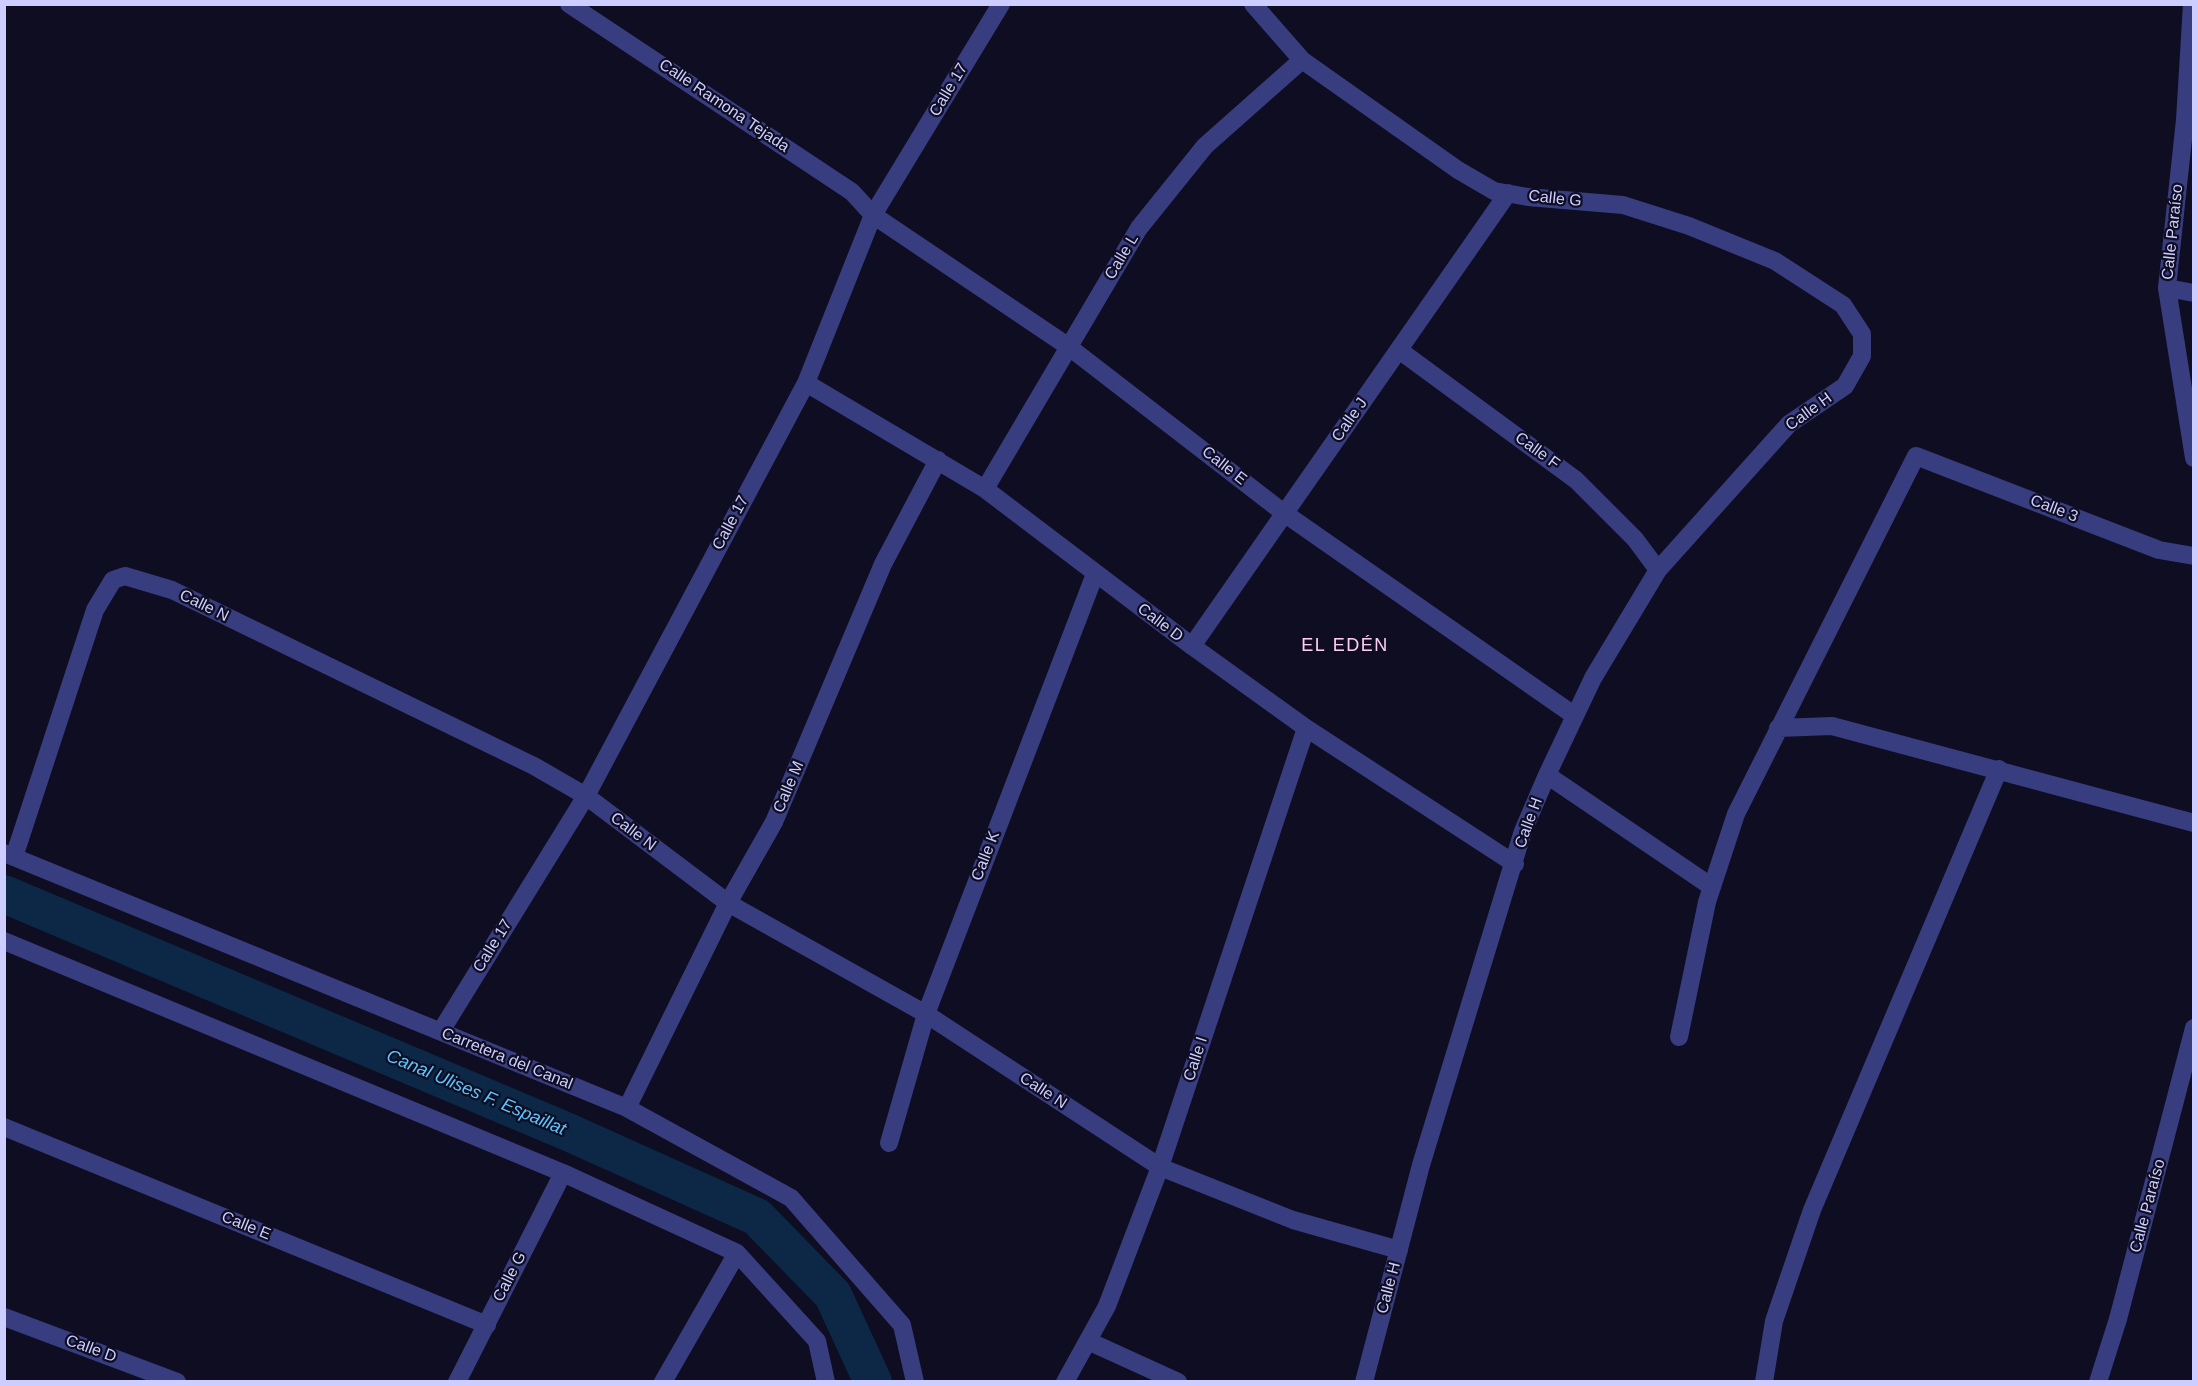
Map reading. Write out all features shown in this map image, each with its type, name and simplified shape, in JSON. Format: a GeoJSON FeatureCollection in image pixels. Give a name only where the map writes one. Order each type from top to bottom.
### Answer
{"type":"FeatureCollection","features":[{"type":"Feature","properties":{"kind":"street","name":"Calle Ramona Tejada"},"geometry":{"type":"LineString","coordinates":[[569,4],[852,192],[873,215]]}},
{"type":"Feature","properties":{"kind":"street","name":"Calle 17"},"geometry":{"type":"LineString","coordinates":[[441,1031],[586,796],[806,382],[873,215],[1001,4]]}},
{"type":"Feature","properties":{"kind":"street","name":"Calle G"},"geometry":{"type":"LineString","coordinates":[[1253,4],[1302,60],[1458,170],[1494,191],[1623,205],[1689,226],[1775,261],[1843,305],[1862,334],[1862,356]]}},
{"type":"Feature","properties":{"kind":"street","name":"Calle Paraíso"},"geometry":{"type":"LineString","coordinates":[[2192,4],[2185,120],[2167,288],[2193,458]]}},
{"type":"Feature","properties":{"kind":"street","name":"Calle L"},"geometry":{"type":"LineString","coordinates":[[986,489],[1139,228],[1205,146],[1302,60]]}},
{"type":"Feature","properties":{"kind":"street","name":"Calle J"},"geometry":{"type":"LineString","coordinates":[[1192,646],[1508,194]]}},
{"type":"Feature","properties":{"kind":"street","name":"Calle E"},"geometry":{"type":"LineString","coordinates":[[873,215],[1069,347],[1284,513],[1575,716]]}},
{"type":"Feature","properties":{"kind":"street"},"geometry":{"type":"LineString","coordinates":[[2167,288],[2193,293]]}},
{"type":"Feature","properties":{"kind":"street","name":"Calle F"},"geometry":{"type":"LineString","coordinates":[[1399,350],[1576,480],[1635,539],[1658,570]]}},
{"type":"Feature","properties":{"kind":"street","name":"Calle H"},"geometry":{"type":"LineString","coordinates":[[1364,1382],[1421,1165],[1515,864],[1523,831],[1593,678],[1658,570],[1789,424],[1845,386],[1862,356]]}},
{"type":"Feature","properties":{"kind":"street","name":"Calle D"},"geometry":{"type":"LineString","coordinates":[[806,382],[986,489],[1095,574],[1306,728],[1515,864]]}},
{"type":"Feature","properties":{"kind":"street","name":"Calle 3"},"geometry":{"type":"LineString","coordinates":[[1778,728],[1916,456],[2159,550],[2193,556]]}},
{"type":"Feature","properties":{"kind":"street","name":"Calle M"},"geometry":{"type":"LineString","coordinates":[[627,1108],[728,903],[774,822],[883,564],[938,460]]}},
{"type":"Feature","properties":{"kind":"street","name":"Calle K"},"geometry":{"type":"LineString","coordinates":[[889,1143],[926,1014],[1095,574]]}},
{"type":"Feature","properties":{"kind":"street","name":"Calle N"},"geometry":{"type":"LineString","coordinates":[[9,855],[95,610],[113,580],[125,576],[172,590],[534,766],[586,796],[728,903],[926,1014],[1160,1167],[1293,1220],[1399,1250]]}},
{"type":"Feature","properties":{"kind":"street"},"geometry":{"type":"LineString","coordinates":[[1679,1037],[1712,887],[1736,814],[1778,728],[1832,726],[1999,769],[2193,823]]}},
{"type":"Feature","properties":{"kind":"street","name":"Calle I"},"geometry":{"type":"LineString","coordinates":[[1065,1382],[1107,1306],[1160,1167],[1306,728]]}},
{"type":"Feature","properties":{"kind":"street"},"geometry":{"type":"LineString","coordinates":[[1764,1382],[1774,1320],[1812,1210],[1999,769]]}},
{"type":"Feature","properties":{"kind":"street"},"geometry":{"type":"LineString","coordinates":[[1547,776],[1712,887]]}},
{"type":"Feature","properties":{"kind":"street","name":"Carretera del Canal"},"geometry":{"type":"LineString","coordinates":[[9,855],[627,1108],[791,1198],[902,1325],[915,1382]]}},
{"type":"Feature","properties":{"kind":"street"},"geometry":{"type":"LineString","coordinates":[[4,941],[563,1173],[737,1253],[817,1341],[826,1382]]}},
{"type":"Feature","properties":{"kind":"street","name":"Calle Paraíso"},"geometry":{"type":"LineString","coordinates":[[2098,1382],[2118,1319],[2193,1028]]}},
{"type":"Feature","properties":{"kind":"street","name":"Calle E"},"geometry":{"type":"LineString","coordinates":[[4,1127],[487,1325]]}},
{"type":"Feature","properties":{"kind":"street","name":"Calle G"},"geometry":{"type":"LineString","coordinates":[[457,1382],[563,1173]]}},
{"type":"Feature","properties":{"kind":"street"},"geometry":{"type":"LineString","coordinates":[[663,1382],[737,1253]]}},
{"type":"Feature","properties":{"kind":"street","name":"Calle D"},"geometry":{"type":"LineString","coordinates":[[4,1317],[177,1382]]}},
{"type":"Feature","properties":{"kind":"street"},"geometry":{"type":"LineString","coordinates":[[1088,1341],[1178,1382]]}},
{"type":"Feature","properties":{"kind":"waterway","name":"Canal Ulises F. Espaillat"},"geometry":{"type":"LineString","coordinates":[[4,894],[568,1132],[757,1217],[833,1295],[873,1382]]}},
{"type":"Feature","properties":{"kind":"district","name":"EL EDÉN"},"geometry":{"type":"Point","coordinates":[1345,646]}}]}
